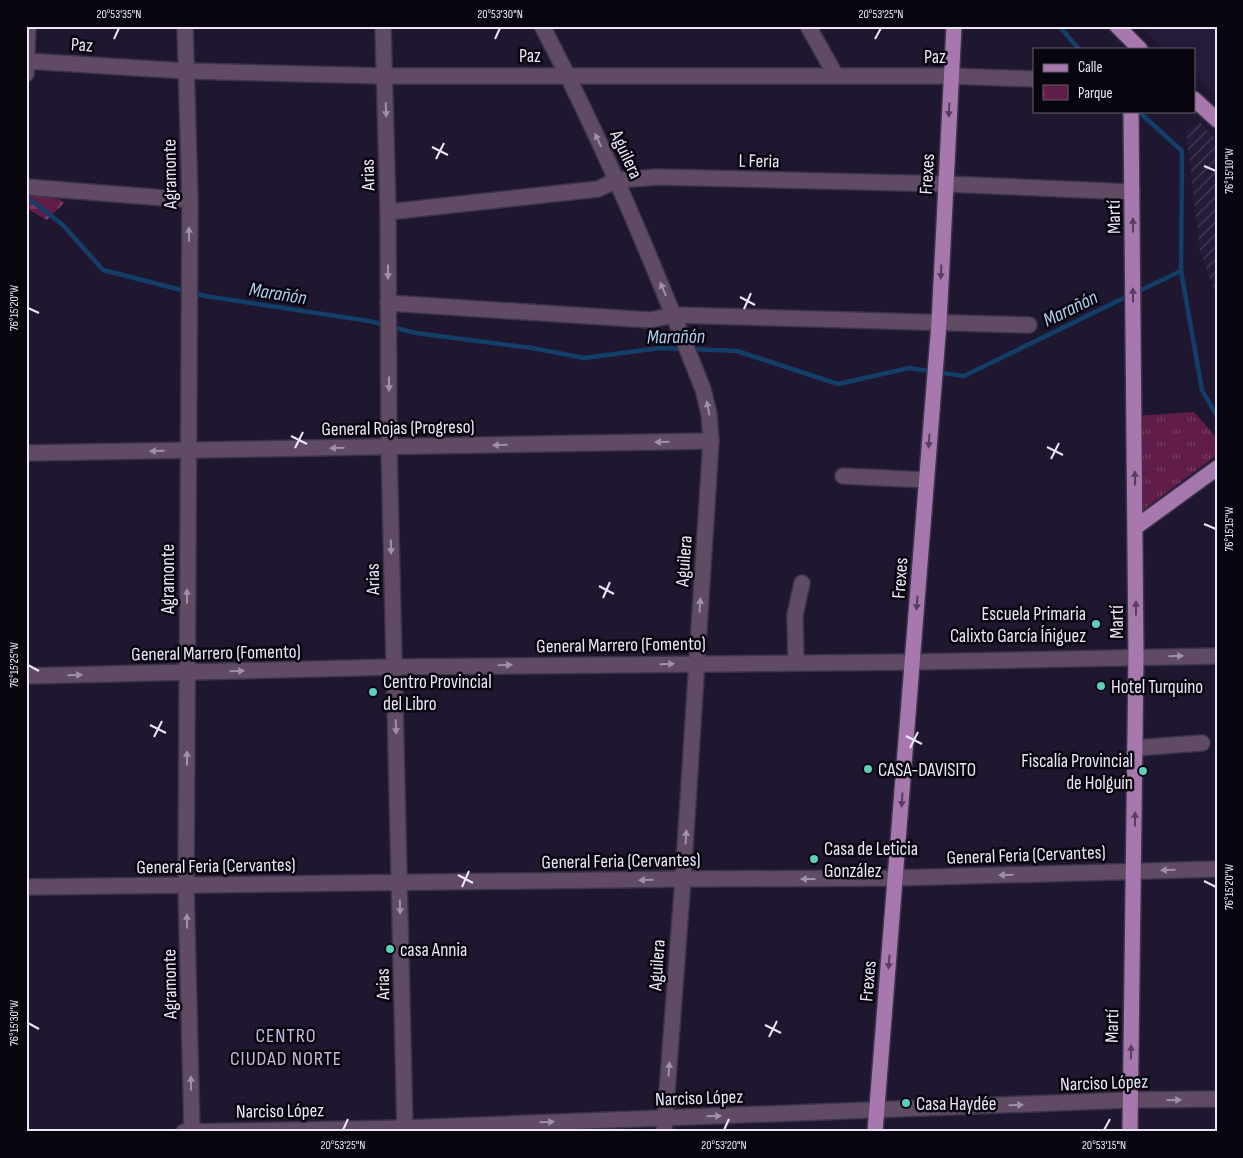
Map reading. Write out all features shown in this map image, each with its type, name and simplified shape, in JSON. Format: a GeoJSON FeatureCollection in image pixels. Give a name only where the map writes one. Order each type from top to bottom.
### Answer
{"type":"FeatureCollection","features":[{"type":"Feature","properties":{"kind":"main road","name":"Frexes"},"geometry":{"type":"LineString","coordinates":[[875,1132],[938,323],[954,26]]}},
{"type":"Feature","properties":{"kind":"main road"},"geometry":{"type":"LineString","coordinates":[[1117,26],[1134,46]]}},
{"type":"Feature","properties":{"kind":"main road"},"geometry":{"type":"LineString","coordinates":[[1196,102],[1217,120]]}},
{"type":"Feature","properties":{"kind":"main road","name":"Martí"},"geometry":{"type":"LineString","coordinates":[[1130,1132],[1136,656],[1132,112]]}},
{"type":"Feature","properties":{"kind":"main road"},"geometry":{"type":"LineString","coordinates":[[1136,527],[1213,471]]}},
{"type":"Feature","properties":{"kind":"street"},"geometry":{"type":"LineString","coordinates":[[27,65],[28,26]]}},
{"type":"Feature","properties":{"kind":"street","name":"Agramonte"},"geometry":{"type":"LineString","coordinates":[[185,26],[190,200],[186,886],[192,1132]]}},
{"type":"Feature","properties":{"kind":"street","name":"Arias"},"geometry":{"type":"LineString","coordinates":[[383,26],[388,212],[389,447],[405,1130]]}},
{"type":"Feature","properties":{"kind":"street","name":"Aguilera"},"geometry":{"type":"LineString","coordinates":[[542,26],[568,75],[617,180],[704,389],[709,414],[711,441],[683,879],[664,1125]]}},
{"type":"Feature","properties":{"kind":"street"},"geometry":{"type":"LineString","coordinates":[[808,26],[836,76]]}},
{"type":"Feature","properties":{"kind":"street","name":"Paz"},"geometry":{"type":"LineString","coordinates":[[27,65],[385,76],[951,76],[1033,80]]}},
{"type":"Feature","properties":{"kind":"street","name":"L Feria"},"geometry":{"type":"LineString","coordinates":[[388,212],[598,189],[617,180],[658,177],[946,184],[1132,192]]}},
{"type":"Feature","properties":{"kind":"street"},"geometry":{"type":"LineString","coordinates":[[26,187],[190,200]]}},
{"type":"Feature","properties":{"kind":"street"},"geometry":{"type":"LineString","coordinates":[[388,307],[650,320],[674,315],[1029,325]]}},
{"type":"Feature","properties":{"kind":"street","name":"General Rojas (Progreso)"},"geometry":{"type":"LineString","coordinates":[[26,453],[711,441]]}},
{"type":"Feature","properties":{"kind":"street"},"geometry":{"type":"LineString","coordinates":[[843,476],[926,480]]}},
{"type":"Feature","properties":{"kind":"street"},"geometry":{"type":"LineString","coordinates":[[796,663],[795,615],[802,583]]}},
{"type":"Feature","properties":{"kind":"street","name":"General Marrero (Fomento)"},"geometry":{"type":"LineString","coordinates":[[26,676],[394,667],[912,662],[1136,656],[1217,656]]}},
{"type":"Feature","properties":{"kind":"street"},"geometry":{"type":"LineString","coordinates":[[1135,748],[1202,743]]}},
{"type":"Feature","properties":{"kind":"street","name":"General Feria (Cervantes)"},"geometry":{"type":"LineString","coordinates":[[26,888],[896,878],[1217,869]]}},
{"type":"Feature","properties":{"kind":"street","name":"Narciso López"},"geometry":{"type":"LineString","coordinates":[[183,1132],[664,1125],[876,1110],[1130,1100],[1217,1099]]}},
{"type":"Feature","properties":{"kind":"shaded area"},"geometry":{"type":"Polygon","coordinates":[[[1140,26],[1217,26],[1217,96],[1196,77],[1196,48],[1164,48],[1140,26]]]}},
{"type":"Feature","properties":{"kind":"shaded area"},"geometry":{"type":"Polygon","coordinates":[[[1200,122],[1217,141],[1217,297],[1200,251],[1186,130],[1200,122]]]}},
{"type":"Feature","properties":{"kind":"green space"},"geometry":{"type":"Polygon","coordinates":[[[26,192],[42,193],[65,202],[47,220],[26,208],[26,192]]]}},
{"type":"Feature","properties":{"kind":"green space"},"geometry":{"type":"Polygon","coordinates":[[[1194,412],[1217,438],[1217,455],[1143,510],[1137,416],[1194,412]]]}},
{"type":"Feature","properties":{"kind":"waterway"},"geometry":{"type":"LineString","coordinates":[[1059,26],[1078,48]]}},
{"type":"Feature","properties":{"kind":"waterway"},"geometry":{"type":"LineString","coordinates":[[1139,112],[1182,151],[1181,271],[1202,390],[1217,416]]}},
{"type":"Feature","properties":{"kind":"waterway","name":"Marañón"},"geometry":{"type":"LineString","coordinates":[[26,201],[32,201],[63,225],[103,270],[205,296],[385,325]]}},
{"type":"Feature","properties":{"kind":"waterway","name":"Marañón"},"geometry":{"type":"LineString","coordinates":[[1137,292],[1181,271]]}},
{"type":"Feature","properties":{"kind":"waterway","name":"Marañón"},"geometry":{"type":"LineString","coordinates":[[691,349],[737,351],[838,384],[909,368],[964,376],[1130,295]]}},
{"type":"Feature","properties":{"kind":"waterway","name":"Marañón"},"geometry":{"type":"LineString","coordinates":[[392,327],[416,333],[532,348],[584,358],[660,348],[684,349]]}},
{"type":"Feature","properties":{"kind":"place","name":"Escuela Primaria Calixto García Íñiguez"},"geometry":{"type":"Point","coordinates":[1096,624]}},
{"type":"Feature","properties":{"kind":"place","name":"Hotel Turquino"},"geometry":{"type":"Point","coordinates":[1101,686]}},
{"type":"Feature","properties":{"kind":"place","name":"Centro Provincial del Libro"},"geometry":{"type":"Point","coordinates":[373,692]}},
{"type":"Feature","properties":{"kind":"place","name":"CASA-DAVISITO"},"geometry":{"type":"Point","coordinates":[868,769]}},
{"type":"Feature","properties":{"kind":"place","name":"Fiscalía Provincial de Holguín"},"geometry":{"type":"Point","coordinates":[1143,771]}},
{"type":"Feature","properties":{"kind":"place","name":"Casa de Leticia González"},"geometry":{"type":"Point","coordinates":[814,859]}},
{"type":"Feature","properties":{"kind":"place","name":"casa Annia"},"geometry":{"type":"Point","coordinates":[390,949]}},
{"type":"Feature","properties":{"kind":"place","name":"Casa Haydée"},"geometry":{"type":"Point","coordinates":[906,1103]}},
{"type":"Feature","properties":{"kind":"district","name":"CENTRO CIUDAD NORTE"},"geometry":{"type":"Point","coordinates":[286,1046]}}]}
